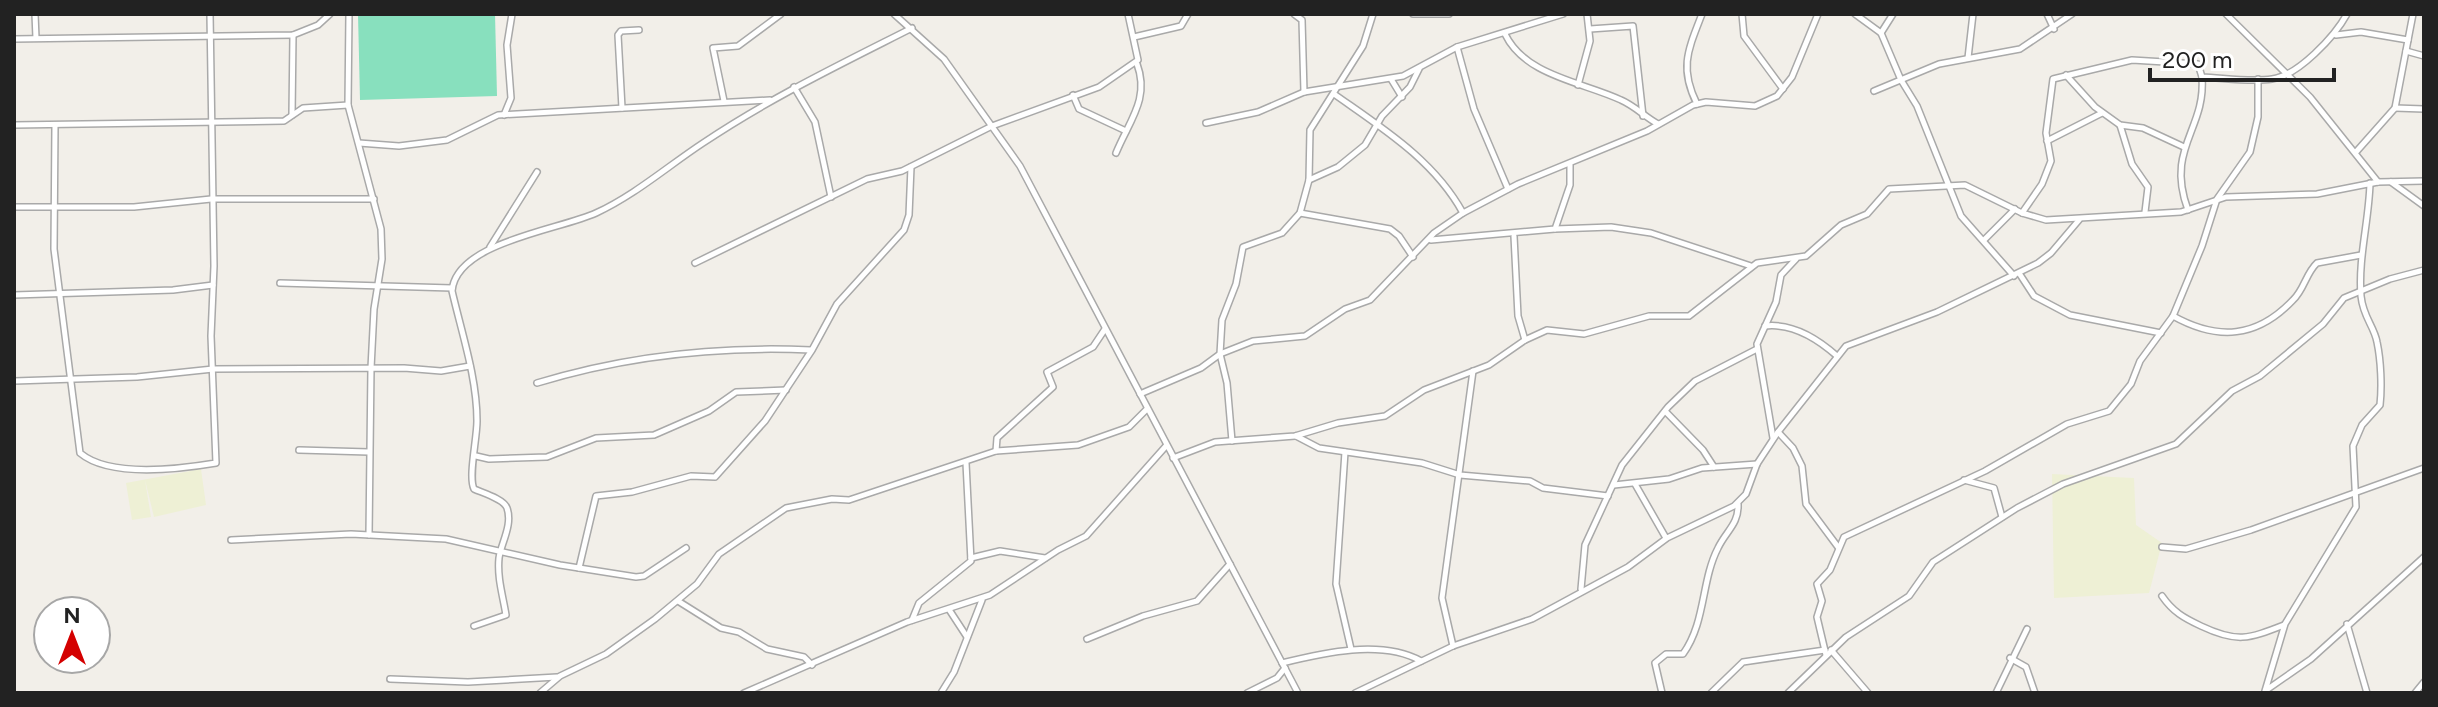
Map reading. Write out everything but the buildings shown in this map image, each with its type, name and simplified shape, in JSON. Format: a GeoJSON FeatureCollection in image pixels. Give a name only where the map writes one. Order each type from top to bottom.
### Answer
{"type":"FeatureCollection","features":[{"type":"Feature","properties":{"kind":"street"},"geometry":{"type":"LineString","coordinates":[[35,14],[36,38]]}},
{"type":"Feature","properties":{"kind":"street"},"geometry":{"type":"LineString","coordinates":[[55,125],[54,249],[82,456],[123,467],[179,470],[217,463],[213,369],[210,14]]}},
{"type":"Feature","properties":{"kind":"street"},"geometry":{"type":"LineString","coordinates":[[14,39],[293,35],[318,25],[330,14]]}},
{"type":"Feature","properties":{"kind":"street"},"geometry":{"type":"LineString","coordinates":[[349,14],[348,105],[381,229],[382,259],[371,368],[369,535]]}},
{"type":"Feature","properties":{"kind":"street"},"geometry":{"type":"LineString","coordinates":[[504,115],[511,98],[507,45],[512,14]]}},
{"type":"Feature","properties":{"kind":"street"},"geometry":{"type":"LineString","coordinates":[[724,101],[712,49],[738,46],[781,14]]}},
{"type":"Feature","properties":{"kind":"street"},"geometry":{"type":"LineString","coordinates":[[894,14],[944,59],[1020,166],[1298,693]]}},
{"type":"Feature","properties":{"kind":"street"},"geometry":{"type":"LineString","coordinates":[[1116,153],[1143,91],[1128,14]]}},
{"type":"Feature","properties":{"kind":"street"},"geometry":{"type":"LineString","coordinates":[[1134,37],[1181,26],[1188,14]]}},
{"type":"Feature","properties":{"kind":"street"},"geometry":{"type":"LineString","coordinates":[[1294,14],[1302,20],[1304,92]]}},
{"type":"Feature","properties":{"kind":"street"},"geometry":{"type":"LineString","coordinates":[[1232,441],[1227,383],[1220,354],[1222,320],[1236,284],[1243,247],[1282,233],[1300,213],[1309,180],[1310,130],[1363,46],[1373,14]]}},
{"type":"Feature","properties":{"kind":"street"},"geometry":{"type":"LineString","coordinates":[[1413,14],[1449,14]]}},
{"type":"Feature","properties":{"kind":"street"},"geometry":{"type":"LineString","coordinates":[[1206,123],[1258,112],[1304,92],[1391,79],[1457,47],[1563,14]]}},
{"type":"Feature","properties":{"kind":"street"},"geometry":{"type":"LineString","coordinates":[[1578,85],[1590,29],[1587,14]]}},
{"type":"Feature","properties":{"kind":"street"},"geometry":{"type":"LineString","coordinates":[[1697,104],[1686,83],[1686,67],[1702,14]]}},
{"type":"Feature","properties":{"kind":"street"},"geometry":{"type":"LineString","coordinates":[[1742,14],[1744,36],[1783,89]]}},
{"type":"Feature","properties":{"kind":"street"},"geometry":{"type":"LineString","coordinates":[[1140,394],[1253,341],[1305,336],[1345,309],[1374,297],[1431,240],[1434,233],[1508,189],[1659,125],[1697,104],[1755,106],[1783,89],[1792,77],[1818,14]]}},
{"type":"Feature","properties":{"kind":"street"},"geometry":{"type":"LineString","coordinates":[[1855,14],[1881,33],[1901,80],[1917,106],[1961,216],[2034,296],[2070,315],[2161,333]]}},
{"type":"Feature","properties":{"kind":"street"},"geometry":{"type":"LineString","coordinates":[[1881,33],[1893,14]]}},
{"type":"Feature","properties":{"kind":"street"},"geometry":{"type":"LineString","coordinates":[[1968,58],[1973,14]]}},
{"type":"Feature","properties":{"kind":"street"},"geometry":{"type":"LineString","coordinates":[[2047,14],[2054,29]]}},
{"type":"Feature","properties":{"kind":"street"},"geometry":{"type":"LineString","coordinates":[[1874,91],[1939,64],[2010,53],[2054,29],[2072,14]]}},
{"type":"Feature","properties":{"kind":"street"},"geometry":{"type":"LineString","coordinates":[[2226,14],[2287,73],[2378,182]]}},
{"type":"Feature","properties":{"kind":"street"},"geometry":{"type":"LineString","coordinates":[[2356,152],[2395,108],[2413,14]]}},
{"type":"Feature","properties":{"kind":"street"},"geometry":{"type":"LineString","coordinates":[[2202,77],[2272,79],[2287,73],[2335,35],[2343,15]]}},
{"type":"Feature","properties":{"kind":"street"},"geometry":{"type":"LineString","coordinates":[[1590,29],[1633,26],[1643,116]]}},
{"type":"Feature","properties":{"kind":"street"},"geometry":{"type":"LineString","coordinates":[[474,626],[506,615],[500,591],[507,509],[504,503],[472,486],[477,412],[452,288],[470,262],[489,248],[596,213],[773,99],[912,28]]}},
{"type":"Feature","properties":{"kind":"street"},"geometry":{"type":"LineString","coordinates":[[622,108],[618,35],[621,31],[639,30]]}},
{"type":"Feature","properties":{"kind":"street"},"geometry":{"type":"LineString","coordinates":[[2335,35],[2361,32],[2408,40]]}},
{"type":"Feature","properties":{"kind":"street"},"geometry":{"type":"LineString","coordinates":[[1505,34],[1519,56],[1578,85],[1617,98],[1659,125]]}},
{"type":"Feature","properties":{"kind":"street"},"geometry":{"type":"LineString","coordinates":[[292,116],[293,35]]}},
{"type":"Feature","properties":{"kind":"street"},"geometry":{"type":"LineString","coordinates":[[1457,47],[1474,109],[1508,189]]}},
{"type":"Feature","properties":{"kind":"street"},"geometry":{"type":"LineString","coordinates":[[2406,51],[2424,56]]}},
{"type":"Feature","properties":{"kind":"street"},"geometry":{"type":"LineString","coordinates":[[2022,213],[2051,161],[2047,141],[2053,79],[2149,59],[2198,64],[2202,77],[2202,101],[2184,147],[2179,181],[2188,210]]}},
{"type":"Feature","properties":{"kind":"street"},"geometry":{"type":"LineString","coordinates":[[695,263],[870,178],[911,167],[992,126],[1099,87],[1137,64]]}},
{"type":"Feature","properties":{"kind":"street"},"geometry":{"type":"LineString","coordinates":[[1309,180],[1345,162],[1365,145],[1376,124],[1402,97],[1419,68]]}},
{"type":"Feature","properties":{"kind":"street"},"geometry":{"type":"LineString","coordinates":[[2066,75],[2102,113],[2120,125],[2143,128],[2184,147]]}},
{"type":"Feature","properties":{"kind":"street"},"geometry":{"type":"LineString","coordinates":[[1391,79],[1402,97]]}},
{"type":"Feature","properties":{"kind":"street"},"geometry":{"type":"LineString","coordinates":[[1868,693],[1827,652],[1817,617],[1822,601],[1817,584],[1830,570],[1846,535],[1963,480],[2067,424],[2109,411],[2131,384],[2140,361],[2173,316],[2202,246],[2217,199],[2250,152],[2258,117],[2258,79]]}},
{"type":"Feature","properties":{"kind":"street"},"geometry":{"type":"LineString","coordinates":[[794,87],[815,122],[831,197]]}},
{"type":"Feature","properties":{"kind":"street"},"geometry":{"type":"LineString","coordinates":[[1334,94],[1422,161],[1452,195],[1463,213]]}},
{"type":"Feature","properties":{"kind":"street"},"geometry":{"type":"LineString","coordinates":[[1073,95],[1079,109],[1126,131]]}},
{"type":"Feature","properties":{"kind":"street"},"geometry":{"type":"LineString","coordinates":[[511,98],[521,114]]}},
{"type":"Feature","properties":{"kind":"street"},"geometry":{"type":"LineString","coordinates":[[359,143],[399,146],[447,140],[484,120],[504,115],[773,99]]}},
{"type":"Feature","properties":{"kind":"street"},"geometry":{"type":"LineString","coordinates":[[14,125],[284,121],[303,108],[348,105]]}},
{"type":"Feature","properties":{"kind":"street"},"geometry":{"type":"LineString","coordinates":[[2395,108],[2424,109]]}},
{"type":"Feature","properties":{"kind":"street"},"geometry":{"type":"LineString","coordinates":[[2047,141],[2102,113]]}},
{"type":"Feature","properties":{"kind":"street"},"geometry":{"type":"LineString","coordinates":[[2120,125],[2132,164],[2148,187],[2145,212]]}},
{"type":"Feature","properties":{"kind":"street"},"geometry":{"type":"LineString","coordinates":[[1555,229],[1570,185],[1570,165]]}},
{"type":"Feature","properties":{"kind":"street"},"geometry":{"type":"LineString","coordinates":[[579,568],[596,496],[632,492],[691,476],[717,476],[787,390],[837,304],[904,230],[909,215],[911,167]]}},
{"type":"Feature","properties":{"kind":"street"},"geometry":{"type":"LineString","coordinates":[[489,248],[537,172]]}},
{"type":"Feature","properties":{"kind":"street"},"geometry":{"type":"LineString","coordinates":[[2390,181],[2424,206]]}},
{"type":"Feature","properties":{"kind":"street"},"geometry":{"type":"LineString","coordinates":[[1173,458],[1207,444],[1295,436],[1338,423],[1385,416],[1424,390],[1498,360],[1525,340],[1547,330],[1584,334],[1649,316],[1689,316],[1751,266],[1774,259],[1806,256],[1841,225],[1867,214],[1886,190],[1948,184],[1975,189],[2022,213],[2046,220],[2080,220],[2188,210],[2217,199],[2317,194],[2378,182],[2424,181]]}},
{"type":"Feature","properties":{"kind":"street"},"geometry":{"type":"LineString","coordinates":[[2264,692],[2285,624],[2356,507],[2353,446],[2362,425],[2378,410],[2381,401],[2377,342],[2364,317],[2361,291],[2361,255],[2368,227],[2370,183]]}},
{"type":"Feature","properties":{"kind":"street"},"geometry":{"type":"LineString","coordinates":[[14,207],[134,207],[211,199],[374,199]]}},
{"type":"Feature","properties":{"kind":"street"},"geometry":{"type":"LineString","coordinates":[[1984,240],[2015,209]]}},
{"type":"Feature","properties":{"kind":"street"},"geometry":{"type":"LineString","coordinates":[[1300,213],[1390,229],[1413,257]]}},
{"type":"Feature","properties":{"kind":"street"},"geometry":{"type":"LineString","coordinates":[[1355,693],[1453,646],[1532,619],[1581,589],[1628,567],[1667,538],[1738,503],[1746,494],[1757,464],[1778,432],[1837,356],[1851,343],[1937,312],[2017,274],[2051,253],[2080,220]]}},
{"type":"Feature","properties":{"kind":"street"},"geometry":{"type":"LineString","coordinates":[[1431,240],[1611,227],[1651,233],[1751,266]]}},
{"type":"Feature","properties":{"kind":"street"},"geometry":{"type":"LineString","coordinates":[[1514,236],[1516,303],[1525,340]]}},
{"type":"Feature","properties":{"kind":"street"},"geometry":{"type":"LineString","coordinates":[[2173,316],[2199,329],[2231,332],[2256,330],[2293,301],[2317,263],[2361,255]]}},
{"type":"Feature","properties":{"kind":"street"},"geometry":{"type":"LineString","coordinates":[[1774,439],[1757,349],[1779,294],[1781,275],[1796,259]]}},
{"type":"Feature","properties":{"kind":"street"},"geometry":{"type":"LineString","coordinates":[[1788,693],[1827,652],[1909,596],[1933,562],[2002,518],[2081,475],[2136,460],[2176,444],[2232,391],[2260,376],[2323,324],[2344,298],[2424,270]]}},
{"type":"Feature","properties":{"kind":"street"},"geometry":{"type":"LineString","coordinates":[[280,283],[452,288]]}},
{"type":"Feature","properties":{"kind":"street"},"geometry":{"type":"LineString","coordinates":[[14,295],[173,290],[213,285]]}},
{"type":"Feature","properties":{"kind":"street"},"geometry":{"type":"LineString","coordinates":[[1764,326],[1783,326],[1803,333],[1837,356]]}},
{"type":"Feature","properties":{"kind":"street"},"geometry":{"type":"LineString","coordinates":[[996,451],[997,438],[1053,387],[1047,372],[1093,347],[1105,329]]}},
{"type":"Feature","properties":{"kind":"street"},"geometry":{"type":"LineString","coordinates":[[1581,589],[1585,545],[1622,465],[1665,411],[1695,381],[1757,349]]}},
{"type":"Feature","properties":{"kind":"street"},"geometry":{"type":"LineString","coordinates":[[537,383],[598,366],[657,356],[812,350]]}},
{"type":"Feature","properties":{"kind":"street"},"geometry":{"type":"LineString","coordinates":[[14,381],[137,377],[213,369],[441,371],[470,366]]}},
{"type":"Feature","properties":{"kind":"street"},"geometry":{"type":"LineString","coordinates":[[1453,646],[1442,598],[1473,371]]}},
{"type":"Feature","properties":{"kind":"street"},"geometry":{"type":"LineString","coordinates":[[476,456],[547,457],[596,438],[654,435],[709,411],[736,392],[787,390]]}},
{"type":"Feature","properties":{"kind":"street"},"geometry":{"type":"LineString","coordinates":[[540,693],[560,676],[606,654],[678,601],[697,584],[719,554],[786,508],[832,499],[849,500],[996,451],[1078,445],[1129,427],[1147,409]]}},
{"type":"Feature","properties":{"kind":"street"},"geometry":{"type":"LineString","coordinates":[[1665,411],[1703,450],[1714,468]]}},
{"type":"Feature","properties":{"kind":"street"},"geometry":{"type":"LineString","coordinates":[[1778,432],[1793,448],[1802,466],[1806,504],[1839,549]]}},
{"type":"Feature","properties":{"kind":"street"},"geometry":{"type":"LineString","coordinates":[[1295,436],[1319,448],[1422,463],[1460,475],[1530,481],[1543,488],[1608,496]]}},
{"type":"Feature","properties":{"kind":"street"},"geometry":{"type":"LineString","coordinates":[[744,693],[912,621],[983,599],[1086,536],[1166,445]]}},
{"type":"Feature","properties":{"kind":"street"},"geometry":{"type":"LineString","coordinates":[[299,450],[370,452]]}},
{"type":"Feature","properties":{"kind":"street"},"geometry":{"type":"LineString","coordinates":[[1345,452],[1336,584],[1351,649]]}},
{"type":"Feature","properties":{"kind":"street"},"geometry":{"type":"LineString","coordinates":[[966,463],[971,558]]}},
{"type":"Feature","properties":{"kind":"street"},"geometry":{"type":"LineString","coordinates":[[1614,485],[1757,464]]}},
{"type":"Feature","properties":{"kind":"street"},"geometry":{"type":"LineString","coordinates":[[2162,547],[2192,548],[2357,494],[2424,468]]}},
{"type":"Feature","properties":{"kind":"street"},"geometry":{"type":"LineString","coordinates":[[1963,480],[1994,488],[2002,518]]}},
{"type":"Feature","properties":{"kind":"street"},"geometry":{"type":"LineString","coordinates":[[1635,484],[1667,538]]}},
{"type":"Feature","properties":{"kind":"street"},"geometry":{"type":"LineString","coordinates":[[1662,693],[1655,663],[1666,654],[1683,654],[1696,632],[1717,549],[1738,517],[1738,503]]}},
{"type":"Feature","properties":{"kind":"street"},"geometry":{"type":"LineString","coordinates":[[231,540],[280,535],[446,539],[579,568],[640,577],[686,548]]}},
{"type":"Feature","properties":{"kind":"street"},"geometry":{"type":"LineString","coordinates":[[912,621],[919,603],[971,558],[1000,551],[1046,558]]}},
{"type":"Feature","properties":{"kind":"street"},"geometry":{"type":"LineString","coordinates":[[2264,692],[2311,659],[2424,557]]}},
{"type":"Feature","properties":{"kind":"street"},"geometry":{"type":"LineString","coordinates":[[1087,639],[1143,616],[1197,601],[1230,564]]}},
{"type":"Feature","properties":{"kind":"street"},"geometry":{"type":"LineString","coordinates":[[2162,596],[2173,612],[2223,637],[2256,636],[2285,624]]}},
{"type":"Feature","properties":{"kind":"street"},"geometry":{"type":"LineString","coordinates":[[941,693],[983,599]]}},
{"type":"Feature","properties":{"kind":"street"},"geometry":{"type":"LineString","coordinates":[[678,601],[721,628],[739,632],[767,649],[804,657],[813,665]]}},
{"type":"Feature","properties":{"kind":"street"},"geometry":{"type":"LineString","coordinates":[[950,611],[967,638]]}},
{"type":"Feature","properties":{"kind":"street"},"geometry":{"type":"LineString","coordinates":[[2347,624],[2367,693]]}},
{"type":"Feature","properties":{"kind":"street"},"geometry":{"type":"LineString","coordinates":[[1996,693],[2010,658],[2027,629]]}},
{"type":"Feature","properties":{"kind":"street"},"geometry":{"type":"LineString","coordinates":[[1247,693],[1277,678],[1283,666],[1351,649],[1396,653],[1422,661]]}},
{"type":"Feature","properties":{"kind":"street"},"geometry":{"type":"LineString","coordinates":[[1711,693],[1723,685],[1743,662],[1827,652]]}},
{"type":"Feature","properties":{"kind":"street"},"geometry":{"type":"LineString","coordinates":[[2010,658],[2025,665],[2035,693]]}},
{"type":"Feature","properties":{"kind":"street"},"geometry":{"type":"LineString","coordinates":[[390,679],[468,682],[560,676]]}},
{"type":"Feature","properties":{"kind":"street"},"geometry":{"type":"LineString","coordinates":[[2415,693],[2424,682]]}},
{"type":"Feature","properties":{"kind":"green space"},"geometry":{"type":"Polygon","coordinates":[[[358,14],[495,14],[497,96],[360,100],[358,14]]]}},
{"type":"Feature","properties":{"kind":"green space"},"geometry":{"type":"Polygon","coordinates":[[[201,469],[206,505],[154,517],[145,480],[151,517],[132,520],[126,483],[201,469]]]}},
{"type":"Feature","properties":{"kind":"green space"},"geometry":{"type":"Polygon","coordinates":[[[2052,474],[2134,478],[2136,525],[2162,543],[2149,593],[2054,598],[2052,474]]]}}]}
